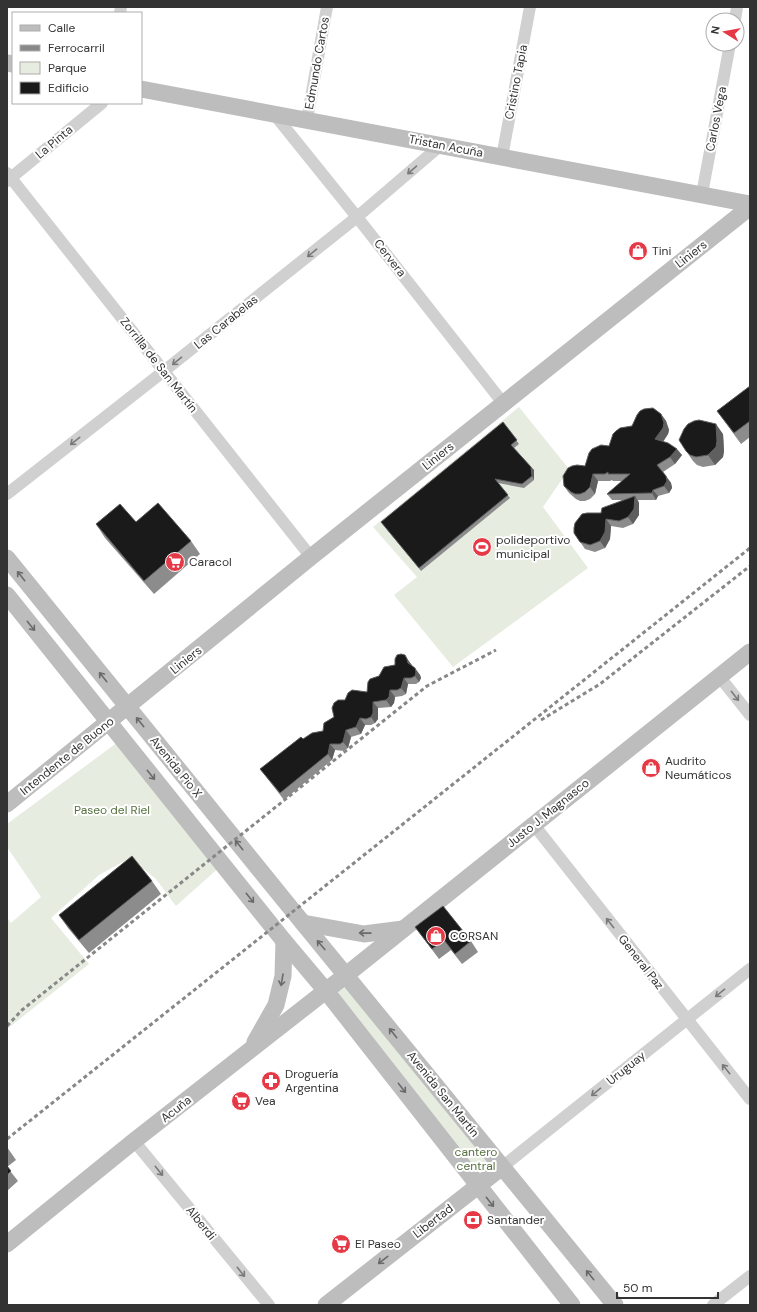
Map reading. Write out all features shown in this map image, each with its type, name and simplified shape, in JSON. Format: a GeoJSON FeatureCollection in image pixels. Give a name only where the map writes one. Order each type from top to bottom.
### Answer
{"type":"FeatureCollection","features":[{"type":"Feature","properties":{"kind":"main road","name":"Tristan Acuña"},"geometry":{"type":"LineString","coordinates":[[142,89],[750,204]]}},
{"type":"Feature","properties":{"kind":"main road","name":"Liniers"},"geometry":{"type":"LineString","coordinates":[[128,707],[311,557],[750,208]]}},
{"type":"Feature","properties":{"kind":"main road","name":"Avenida Pio X"},"geometry":{"type":"LineString","coordinates":[[7,558],[302,923],[346,975]]}},
{"type":"Feature","properties":{"kind":"main road","name":"Avenida Pio X"},"geometry":{"type":"LineString","coordinates":[[7,595],[284,941],[326,991]]}},
{"type":"Feature","properties":{"kind":"main road","name":"Justo J. Magnasco"},"geometry":{"type":"LineString","coordinates":[[346,975],[750,652]]}},
{"type":"Feature","properties":{"kind":"main road","name":"Intendente de Buono"},"geometry":{"type":"LineString","coordinates":[[7,804],[128,707]]}},
{"type":"Feature","properties":{"kind":"main road"},"geometry":{"type":"LineString","coordinates":[[302,923],[364,934],[403,929]]}},
{"type":"Feature","properties":{"kind":"main road"},"geometry":{"type":"LineString","coordinates":[[250,1051],[276,1005],[283,976],[284,941]]}},
{"type":"Feature","properties":{"kind":"main road","name":"Acuña"},"geometry":{"type":"LineString","coordinates":[[7,1244],[134,1141],[346,975]]}},
{"type":"Feature","properties":{"kind":"main road","name":"Avenida San Martín"},"geometry":{"type":"LineString","coordinates":[[346,975],[615,1305]]}},
{"type":"Feature","properties":{"kind":"main road"},"geometry":{"type":"LineString","coordinates":[[326,991],[572,1305]]}},
{"type":"Feature","properties":{"kind":"main road","name":"Libertad"},"geometry":{"type":"LineString","coordinates":[[326,1305],[502,1167]]}},
{"type":"Feature","properties":{"kind":"street","name":"Edmundo Cartos"},"geometry":{"type":"LineString","coordinates":[[307,120],[327,7]]}},
{"type":"Feature","properties":{"kind":"street","name":"Cristino Tapia"},"geometry":{"type":"LineString","coordinates":[[502,158],[530,7]]}},
{"type":"Feature","properties":{"kind":"street","name":"Carlos Vega"},"geometry":{"type":"LineString","coordinates":[[702,194],[729,52]]}},
{"type":"Feature","properties":{"kind":"street","name":"La Pinta"},"geometry":{"type":"LineString","coordinates":[[8,177],[101,104]]}},
{"type":"Feature","properties":{"kind":"street","name":"Cervera"},"geometry":{"type":"LineString","coordinates":[[274,114],[503,403]]}},
{"type":"Feature","properties":{"kind":"street","name":"Las Carabelas"},"geometry":{"type":"LineString","coordinates":[[7,494],[357,217],[441,145]]}},
{"type":"Feature","properties":{"kind":"street","name":"Zorrilla de San Martín"},"geometry":{"type":"LineString","coordinates":[[8,177],[311,557]]}},
{"type":"Feature","properties":{"kind":"street"},"geometry":{"type":"LineString","coordinates":[[719,676],[750,715]]}},
{"type":"Feature","properties":{"kind":"street","name":"General Paz"},"geometry":{"type":"LineString","coordinates":[[534,825],[686,1020],[750,1099]]}},
{"type":"Feature","properties":{"kind":"street","name":"Uruguay"},"geometry":{"type":"LineString","coordinates":[[502,1167],[750,969]]}},
{"type":"Feature","properties":{"kind":"street","name":"Alberdi"},"geometry":{"type":"LineString","coordinates":[[134,1141],[269,1305]]}},
{"type":"Feature","properties":{"kind":"street"},"geometry":{"type":"LineString","coordinates":[[714,1305],[750,1276]]}},
{"type":"Feature","properties":{"kind":"green space","name":"polideportivo municipal"},"geometry":{"type":"Polygon","coordinates":[[[519,407],[569,469],[543,507],[588,568],[453,667],[394,595],[417,577],[373,527],[519,407]]]}},
{"type":"Feature","properties":{"kind":"green space","name":"Paseo del Riel"},"geometry":{"type":"Polygon","coordinates":[[[122,739],[223,864],[176,906],[156,879],[130,858],[99,875],[51,918],[89,964],[7,1029],[7,918],[11,923],[41,897],[7,847],[7,824],[122,739]]]}},
{"type":"Feature","properties":{"kind":"green space","name":"cantero central"},"geometry":{"type":"Polygon","coordinates":[[[346,975],[502,1167],[478,1186],[326,991],[346,975]]]}},
{"type":"Feature","properties":{"kind":"building"},"geometry":{"type":"Polygon","coordinates":[[[750,386],[750,421],[734,433],[717,411],[750,386]]]}},
{"type":"Feature","properties":{"kind":"building"},"geometry":{"type":"Polygon","coordinates":[[[653,408],[661,414],[664,423],[663,428],[655,439],[668,443],[677,449],[670,457],[657,465],[666,476],[667,481],[664,486],[653,490],[652,493],[607,494],[630,474],[608,474],[608,472],[605,474],[593,474],[590,487],[585,492],[580,494],[571,492],[564,486],[563,476],[568,468],[577,465],[585,466],[589,453],[592,449],[601,445],[609,446],[613,434],[616,431],[620,428],[632,426],[640,411],[653,408]]]}},
{"type":"Feature","properties":{"kind":"building"},"geometry":{"type":"Polygon","coordinates":[[[699,420],[716,424],[717,441],[716,447],[708,455],[696,457],[690,455],[686,451],[679,440],[688,424],[699,420]]]}},
{"type":"Feature","properties":{"kind":"building"},"geometry":{"type":"Polygon","coordinates":[[[503,422],[517,440],[511,445],[531,467],[532,476],[522,484],[495,479],[508,495],[419,568],[381,522],[503,422]]]}},
{"type":"Feature","properties":{"kind":"building"},"geometry":{"type":"Polygon","coordinates":[[[635,496],[634,509],[628,517],[619,521],[606,519],[605,532],[600,541],[590,545],[580,542],[574,533],[574,528],[575,523],[582,514],[601,513],[602,508],[635,496]]]}},
{"type":"Feature","properties":{"kind":"building"},"geometry":{"type":"Polygon","coordinates":[[[158,503],[191,541],[144,581],[96,524],[120,504],[136,522],[158,503]]]}},
{"type":"Feature","properties":{"kind":"building"},"geometry":{"type":"Polygon","coordinates":[[[397,655],[405,655],[408,663],[415,668],[415,676],[411,678],[404,678],[401,688],[397,690],[390,690],[389,697],[386,700],[373,702],[373,713],[371,717],[366,719],[360,718],[356,727],[346,730],[343,742],[340,744],[330,744],[328,754],[280,793],[260,769],[301,737],[303,739],[312,733],[323,731],[324,723],[334,717],[332,708],[334,703],[338,700],[345,700],[348,693],[352,690],[367,692],[368,682],[370,679],[379,676],[384,667],[395,665],[397,655]]]}},
{"type":"Feature","properties":{"kind":"building"},"geometry":{"type":"Polygon","coordinates":[[[132,856],[152,881],[79,940],[59,915],[132,856]]]}},
{"type":"Feature","properties":{"kind":"building"},"geometry":{"type":"Polygon","coordinates":[[[443,906],[471,941],[455,954],[444,940],[432,949],[415,927],[443,906]]]}},
{"type":"Feature","properties":{"kind":"building"},"geometry":{"type":"Polygon","coordinates":[[[7,1166],[11,1171],[7,1175],[7,1166]]]}},
{"type":"Feature","properties":{"kind":"railway"},"geometry":{"type":"LineString","coordinates":[[7,1139],[750,548]]}},
{"type":"Feature","properties":{"kind":"railway"},"geometry":{"type":"LineString","coordinates":[[541,720],[600,684],[750,566]]}},
{"type":"Feature","properties":{"kind":"railway"},"geometry":{"type":"LineString","coordinates":[[7,1026],[22,1010],[427,686],[496,650]]}},
{"type":"Feature","properties":{"kind":"place","name":"Tini"},"geometry":{"type":"Point","coordinates":[638,251]}},
{"type":"Feature","properties":{"kind":"place","name":"polideportivo municipal"},"geometry":{"type":"Point","coordinates":[482,547]}},
{"type":"Feature","properties":{"kind":"place","name":"Caracol"},"geometry":{"type":"Point","coordinates":[175,562]}},
{"type":"Feature","properties":{"kind":"place","name":"Audrito Neumáticos"},"geometry":{"type":"Point","coordinates":[651,768]}},
{"type":"Feature","properties":{"kind":"place","name":"CORSAN"},"geometry":{"type":"Point","coordinates":[436,936]}},
{"type":"Feature","properties":{"kind":"place","name":"Droguería Argentina"},"geometry":{"type":"Point","coordinates":[271,1081]}},
{"type":"Feature","properties":{"kind":"place","name":"Vea"},"geometry":{"type":"Point","coordinates":[241,1101]}},
{"type":"Feature","properties":{"kind":"place","name":"Santander"},"geometry":{"type":"Point","coordinates":[473,1220]}},
{"type":"Feature","properties":{"kind":"place","name":"El Paseo"},"geometry":{"type":"Point","coordinates":[341,1244]}}]}
